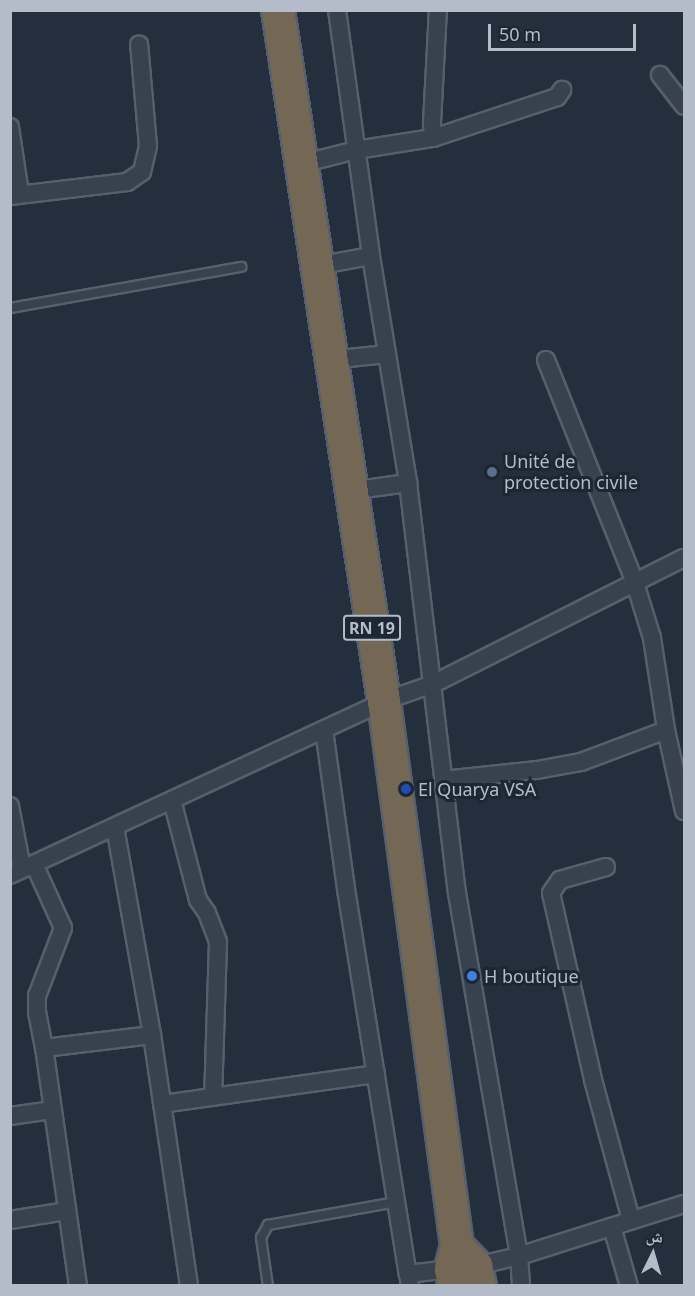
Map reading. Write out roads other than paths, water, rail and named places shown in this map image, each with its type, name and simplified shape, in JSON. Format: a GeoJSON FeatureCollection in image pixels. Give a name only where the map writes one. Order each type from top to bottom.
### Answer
{"type":"FeatureCollection","features":[{"type":"Feature","properties":{"kind":"highway","name":"RN 19"},"geometry":{"type":"LineString","coordinates":[[278,10],[384,701],[464,1270]]}},
{"type":"Feature","properties":{"kind":"street"},"geometry":{"type":"LineString","coordinates":[[337,10],[371,256],[408,483],[457,893],[519,1256],[521,1286]]}},
{"type":"Feature","properties":{"kind":"street"},"geometry":{"type":"LineString","coordinates":[[433,138],[438,10]]}},
{"type":"Feature","properties":{"kind":"street"},"geometry":{"type":"LineString","coordinates":[[10,127],[15,195],[127,182],[142,172],[148,146],[140,44]]}},
{"type":"Feature","properties":{"kind":"street"},"geometry":{"type":"LineString","coordinates":[[660,75],[684,106]]}},
{"type":"Feature","properties":{"kind":"street"},"geometry":{"type":"LineString","coordinates":[[301,164],[356,150],[433,138],[556,97],[562,90]]}},
{"type":"Feature","properties":{"kind":"street"},"geometry":{"type":"LineString","coordinates":[[316,266],[371,256]]}},
{"type":"Feature","properties":{"kind":"street"},"geometry":{"type":"LineString","coordinates":[[330,360],[387,354]]}},
{"type":"Feature","properties":{"kind":"street"},"geometry":{"type":"LineString","coordinates":[[546,360],[635,583],[652,638],[666,730],[684,811]]}},
{"type":"Feature","properties":{"kind":"street"},"geometry":{"type":"LineString","coordinates":[[350,491],[408,483]]}},
{"type":"Feature","properties":{"kind":"street"},"geometry":{"type":"LineString","coordinates":[[22,869],[384,701],[433,684],[684,558]]}},
{"type":"Feature","properties":{"kind":"street"},"geometry":{"type":"LineString","coordinates":[[324,730],[409,1280],[464,1270],[519,1256],[684,1204]]}},
{"type":"Feature","properties":{"kind":"street"},"geometry":{"type":"LineString","coordinates":[[443,780],[537,770],[581,762],[666,730]]}},
{"type":"Feature","properties":{"kind":"street"},"geometry":{"type":"LineString","coordinates":[[172,800],[198,900],[207,913],[218,942],[213,1097]]}},
{"type":"Feature","properties":{"kind":"street"},"geometry":{"type":"LineString","coordinates":[[10,806],[22,869],[63,928],[37,996],[37,1012],[78,1286]]}},
{"type":"Feature","properties":{"kind":"street"},"geometry":{"type":"LineString","coordinates":[[115,827],[152,1035],[189,1286]]}},
{"type":"Feature","properties":{"kind":"street"},"geometry":{"type":"LineString","coordinates":[[606,867],[560,880],[551,893],[593,1080],[631,1220]]}},
{"type":"Feature","properties":{"kind":"street"},"geometry":{"type":"LineString","coordinates":[[44,1048],[152,1035]]}},
{"type":"Feature","properties":{"kind":"street"},"geometry":{"type":"LineString","coordinates":[[162,1104],[376,1074]]}},
{"type":"Feature","properties":{"kind":"street"},"geometry":{"type":"LineString","coordinates":[[10,1116],[52,1110]]}},
{"type":"Feature","properties":{"kind":"street"},"geometry":{"type":"LineString","coordinates":[[10,1220],[67,1211]]}},
{"type":"Feature","properties":{"kind":"street"},"geometry":{"type":"LineString","coordinates":[[612,1227],[629,1286]]}},
{"type":"Feature","properties":{"kind":"lane"},"geometry":{"type":"LineString","coordinates":[[10,308],[241,267]]}},
{"type":"Feature","properties":{"kind":"lane"},"geometry":{"type":"LineString","coordinates":[[268,1286],[261,1238],[268,1225],[396,1202]]}},
{"type":"Feature","properties":{"kind":"place","name":"Unité de protection civile"},"geometry":{"type":"Point","coordinates":[492,472]}},
{"type":"Feature","properties":{"kind":"place","name":"El Quarya VSA"},"geometry":{"type":"Point","coordinates":[406,789]}},
{"type":"Feature","properties":{"kind":"place","name":"H boutique"},"geometry":{"type":"Point","coordinates":[472,976]}}]}
